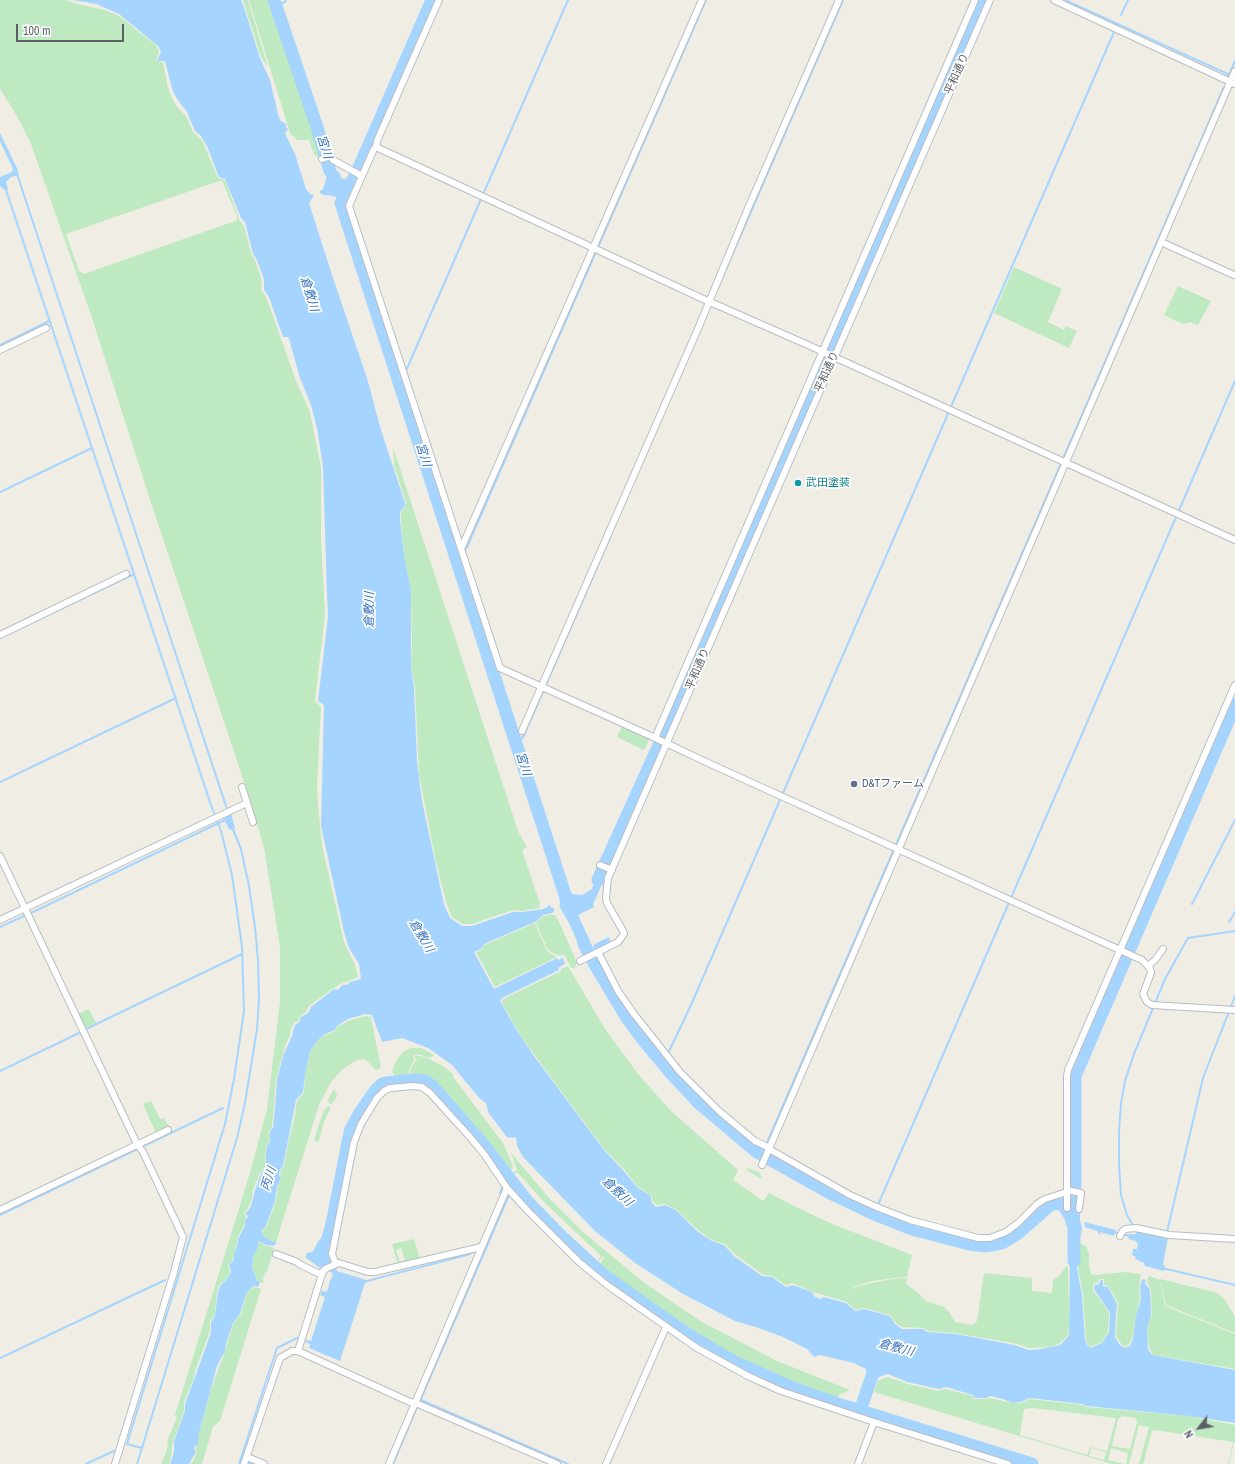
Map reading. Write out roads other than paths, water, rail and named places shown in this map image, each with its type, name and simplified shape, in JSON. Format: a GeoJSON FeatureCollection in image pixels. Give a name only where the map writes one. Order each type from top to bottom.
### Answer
{"type":"FeatureCollection","features":[{"type":"Feature","properties":{"kind":"street"},"geometry":{"type":"LineString","coordinates":[[439,0],[377,141],[376,147],[361,175],[349,206],[500,668],[1142,960],[1148,966],[1151,973],[1143,994],[1147,1002],[1154,1006],[1231,1009]]}},
{"type":"Feature","properties":{"kind":"street"},"geometry":{"type":"LineString","coordinates":[[462,552],[596,248],[596,243],[702,0]]}},
{"type":"Feature","properties":{"kind":"street"},"geometry":{"type":"LineString","coordinates":[[522,731],[544,688],[839,0]]}},
{"type":"Feature","properties":{"kind":"street"},"geometry":{"type":"LineString","coordinates":[[656,739],[753,510],[975,0]]}},
{"type":"Feature","properties":{"kind":"street","name":"平和通り"},"geometry":{"type":"LineString","coordinates":[[597,953],[618,942],[624,934],[607,903],[606,898],[607,884],[611,869],[833,356],[990,0]]}},
{"type":"Feature","properties":{"kind":"street"},"geometry":{"type":"LineString","coordinates":[[762,1164],[1063,461],[1233,78],[1054,0]]}},
{"type":"Feature","properties":{"kind":"street"},"geometry":{"type":"LineString","coordinates":[[376,147],[1235,540]]}},
{"type":"Feature","properties":{"kind":"street"},"geometry":{"type":"LineString","coordinates":[[325,158],[331,156],[333,160],[361,175]]}},
{"type":"Feature","properties":{"kind":"street"},"geometry":{"type":"LineString","coordinates":[[1161,242],[1234,275]]}},
{"type":"Feature","properties":{"kind":"street"},"geometry":{"type":"LineString","coordinates":[[0,350],[46,328]]}},
{"type":"Feature","properties":{"kind":"street"},"geometry":{"type":"LineString","coordinates":[[0,635],[126,574]]}},
{"type":"Feature","properties":{"kind":"street"},"geometry":{"type":"LineString","coordinates":[[1067,1208],[1069,1191],[1067,1077],[1235,685]]}},
{"type":"Feature","properties":{"kind":"street"},"geometry":{"type":"LineString","coordinates":[[242,787],[253,822]]}},
{"type":"Feature","properties":{"kind":"street"},"geometry":{"type":"LineString","coordinates":[[0,920],[247,803]]}},
{"type":"Feature","properties":{"kind":"street"},"geometry":{"type":"LineString","coordinates":[[0,856],[139,1147],[182,1233],[183,1241],[115,1464]]}},
{"type":"Feature","properties":{"kind":"street"},"geometry":{"type":"LineString","coordinates":[[600,865],[611,869]]}},
{"type":"Feature","properties":{"kind":"street"},"geometry":{"type":"LineString","coordinates":[[1148,966],[1155,960],[1163,949]]}},
{"type":"Feature","properties":{"kind":"street"},"geometry":{"type":"LineString","coordinates":[[582,960],[597,953],[618,991],[641,1024],[667,1057],[692,1085],[719,1111],[755,1141],[850,1195],[910,1220],[978,1238],[999,1236],[1013,1228],[1037,1204],[1045,1199],[1069,1191],[1081,1193],[1079,1209]]}},
{"type":"Feature","properties":{"kind":"street"},"geometry":{"type":"LineString","coordinates":[[335,1264],[332,1254],[356,1136],[360,1124],[376,1098],[384,1091],[390,1088],[413,1086],[422,1087],[430,1093],[484,1154],[507,1188],[579,1262],[607,1285],[697,1348],[748,1376],[781,1391],[1008,1464]]}},
{"type":"Feature","properties":{"kind":"street"},"geometry":{"type":"LineString","coordinates":[[0,1210],[139,1147],[168,1130]]}},
{"type":"Feature","properties":{"kind":"street"},"geometry":{"type":"LineString","coordinates":[[389,1464],[507,1188]]}},
{"type":"Feature","properties":{"kind":"street"},"geometry":{"type":"LineString","coordinates":[[1121,1234],[1125,1229],[1134,1228],[1166,1234],[1235,1239]]}},
{"type":"Feature","properties":{"kind":"street"},"geometry":{"type":"LineString","coordinates":[[298,1351],[323,1271],[327,1268],[339,1263],[368,1272],[375,1272],[481,1247]]}},
{"type":"Feature","properties":{"kind":"street"},"geometry":{"type":"LineString","coordinates":[[276,1254],[297,1262],[322,1275]]}},
{"type":"Feature","properties":{"kind":"street"},"geometry":{"type":"LineString","coordinates":[[606,1464],[666,1327]]}},
{"type":"Feature","properties":{"kind":"street"},"geometry":{"type":"LineString","coordinates":[[264,1464],[246,1461],[280,1358],[292,1351],[298,1351],[414,1403],[557,1464]]}},
{"type":"Feature","properties":{"kind":"street"},"geometry":{"type":"LineString","coordinates":[[858,1464],[874,1422]]}},
{"type":"Feature","properties":{"kind":"water"},"geometry":{"type":"Polygon","coordinates":[[[73,0],[241,0],[243,4],[260,58],[270,80],[279,118],[286,124],[288,129],[285,133],[295,154],[306,189],[310,194],[314,195],[309,203],[367,378],[381,430],[405,503],[405,506],[400,512],[400,520],[404,554],[411,591],[411,666],[414,687],[417,761],[422,801],[444,904],[450,918],[462,926],[472,926],[513,912],[544,909],[550,905],[551,908],[554,908],[552,913],[543,915],[537,921],[484,944],[481,949],[474,952],[494,989],[557,958],[558,960],[563,958],[565,964],[558,968],[559,970],[502,998],[500,1001],[534,1056],[604,1150],[637,1187],[651,1196],[651,1202],[656,1207],[665,1205],[676,1210],[697,1231],[712,1241],[724,1245],[734,1256],[762,1276],[772,1277],[786,1287],[793,1285],[812,1292],[815,1297],[820,1299],[824,1297],[846,1303],[855,1311],[864,1309],[890,1316],[895,1324],[902,1329],[923,1329],[927,1332],[955,1334],[1014,1345],[1029,1350],[1060,1345],[1069,1336],[1070,1244],[1076,1244],[1077,1268],[1082,1295],[1085,1340],[1088,1346],[1091,1348],[1102,1343],[1109,1332],[1110,1313],[1094,1289],[1095,1284],[1098,1285],[1101,1280],[1103,1280],[1103,1286],[1108,1287],[1117,1304],[1115,1337],[1120,1345],[1125,1348],[1130,1346],[1133,1339],[1136,1316],[1141,1299],[1140,1287],[1142,1279],[1146,1280],[1145,1283],[1150,1290],[1151,1314],[1147,1329],[1148,1349],[1152,1355],[1235,1370],[1235,1423],[1189,1416],[1087,1406],[1082,1404],[1030,1398],[1021,1402],[1012,1403],[990,1396],[987,1398],[975,1398],[973,1395],[946,1387],[939,1389],[907,1382],[888,1374],[876,1378],[872,1388],[867,1389],[866,1369],[854,1363],[820,1355],[814,1357],[807,1349],[783,1337],[735,1321],[683,1294],[635,1263],[596,1232],[523,1157],[517,1146],[516,1137],[509,1138],[506,1136],[488,1112],[486,1103],[480,1099],[452,1065],[428,1048],[402,1038],[382,1042],[372,1015],[365,1014],[348,1019],[337,1026],[335,1030],[325,1034],[310,1051],[303,1092],[296,1100],[283,1166],[280,1170],[279,1175],[281,1177],[277,1188],[275,1201],[266,1226],[261,1231],[264,1236],[271,1241],[276,1242],[276,1244],[273,1246],[266,1245],[259,1241],[257,1250],[254,1254],[252,1267],[257,1281],[260,1282],[258,1287],[253,1286],[246,1294],[240,1314],[233,1323],[225,1351],[217,1366],[199,1433],[199,1443],[194,1447],[196,1452],[189,1464],[170,1464],[174,1452],[174,1442],[185,1410],[185,1404],[211,1333],[211,1322],[215,1316],[218,1291],[221,1284],[226,1281],[231,1272],[229,1265],[234,1259],[238,1239],[245,1226],[245,1221],[248,1216],[245,1214],[250,1208],[262,1171],[266,1168],[267,1145],[270,1142],[270,1131],[273,1128],[277,1079],[283,1056],[295,1025],[299,1022],[301,1017],[308,1013],[311,1007],[334,989],[338,990],[342,985],[347,985],[350,982],[361,979],[359,964],[349,948],[344,932],[321,826],[324,705],[318,701],[328,616],[323,467],[317,428],[311,405],[300,378],[289,339],[288,337],[283,337],[269,297],[264,290],[264,279],[253,254],[245,222],[241,218],[225,179],[218,175],[208,148],[201,136],[195,131],[187,112],[173,92],[165,61],[157,61],[161,52],[158,46],[119,14],[96,4],[73,0]]]}},
{"type":"Feature","properties":{"kind":"water"},"geometry":{"type":"Polygon","coordinates":[[[0,133],[19,175],[11,177],[6,182],[8,189],[4,190],[0,186],[0,177],[12,172],[13,169],[0,141],[0,133]]]}},
{"type":"Feature","properties":{"kind":"water"},"geometry":{"type":"Polygon","coordinates":[[[328,160],[333,164],[341,178],[345,179],[353,174],[359,177],[346,205],[350,218],[342,221],[336,197],[326,196],[320,193],[323,189],[328,172],[323,161],[328,160]]]}},
{"type":"Feature","properties":{"kind":"water"},"geometry":{"type":"Polygon","coordinates":[[[231,813],[235,828],[230,830],[223,818],[231,813]]]}},
{"type":"Feature","properties":{"kind":"water"},"geometry":{"type":"Polygon","coordinates":[[[600,868],[608,871],[593,904],[594,907],[578,915],[590,941],[589,945],[593,952],[584,957],[569,923],[559,906],[559,893],[568,890],[571,894],[582,895],[592,889],[600,868]]]}},
{"type":"Feature","properties":{"kind":"water"},"geometry":{"type":"Polygon","coordinates":[[[609,937],[611,942],[595,950],[593,945],[609,937]]]}},
{"type":"Feature","properties":{"kind":"water"},"geometry":{"type":"Polygon","coordinates":[[[1070,1210],[1077,1210],[1082,1227],[1081,1235],[1077,1238],[1068,1238],[1068,1226],[1066,1225],[1065,1216],[1070,1213],[1070,1210]]]}},
{"type":"Feature","properties":{"kind":"water"},"geometry":{"type":"Polygon","coordinates":[[[1084,1222],[1116,1230],[1114,1236],[1100,1232],[1100,1235],[1097,1231],[1085,1227],[1084,1222]]]}},
{"type":"Feature","properties":{"kind":"water"},"geometry":{"type":"Polygon","coordinates":[[[328,1225],[334,1227],[328,1255],[338,1272],[366,1280],[340,1361],[309,1348],[310,1344],[305,1342],[306,1340],[311,1341],[325,1297],[320,1295],[322,1291],[327,1292],[333,1275],[325,1265],[320,1268],[305,1257],[307,1253],[314,1250],[317,1243],[326,1232],[328,1225]]]}},
{"type":"Feature","properties":{"kind":"water"},"geometry":{"type":"Polygon","coordinates":[[[1140,1231],[1168,1238],[1163,1264],[1165,1267],[1164,1271],[1145,1266],[1144,1263],[1135,1259],[1136,1257],[1132,1255],[1133,1249],[1137,1249],[1138,1245],[1136,1241],[1129,1239],[1129,1234],[1135,1234],[1140,1231]]]}},
{"type":"Feature","properties":{"kind":"waterway","name":"宮川"},"geometry":{"type":"LineString","coordinates":[[274,0],[317,127],[330,171]]}},
{"type":"Feature","properties":{"kind":"waterway"},"geometry":{"type":"LineString","coordinates":[[276,6],[285,2],[286,0]]}},
{"type":"Feature","properties":{"kind":"waterway"},"geometry":{"type":"LineString","coordinates":[[350,186],[432,0]]}},
{"type":"Feature","properties":{"kind":"waterway"},"geometry":{"type":"LineString","coordinates":[[405,373],[568,0]]}},
{"type":"Feature","properties":{"kind":"waterway"},"geometry":{"type":"LineString","coordinates":[[464,551],[706,0]]}},
{"type":"Feature","properties":{"kind":"waterway"},"geometry":{"type":"LineString","coordinates":[[723,276],[843,0]]}},
{"type":"Feature","properties":{"kind":"waterway"},"geometry":{"type":"LineString","coordinates":[[598,880],[664,734],[981,0]]}},
{"type":"Feature","properties":{"kind":"waterway"},"geometry":{"type":"LineString","coordinates":[[1065,0],[1232,76]]}},
{"type":"Feature","properties":{"kind":"waterway"},"geometry":{"type":"LineString","coordinates":[[1121,15],[1128,0]]}},
{"type":"Feature","properties":{"kind":"waterway"},"geometry":{"type":"LineString","coordinates":[[783,793],[1114,32]]}},
{"type":"Feature","properties":{"kind":"waterway"},"geometry":{"type":"LineString","coordinates":[[1228,77],[1235,61]]}},
{"type":"Feature","properties":{"kind":"waterway"},"geometry":{"type":"LineString","coordinates":[[762,1154],[1224,87]]}},
{"type":"Feature","properties":{"kind":"waterway"},"geometry":{"type":"LineString","coordinates":[[17,174],[228,812]]}},
{"type":"Feature","properties":{"kind":"waterway"},"geometry":{"type":"LineString","coordinates":[[5,187],[211,805],[221,831],[232,875],[242,947],[244,1011],[234,1079],[225,1124],[127,1444],[142,1448],[137,1464]]}},
{"type":"Feature","properties":{"kind":"waterway","name":"宮川"},"geometry":{"type":"LineString","coordinates":[[341,203],[569,907]]}},
{"type":"Feature","properties":{"kind":"waterway"},"geometry":{"type":"LineString","coordinates":[[0,345],[49,321]]}},
{"type":"Feature","properties":{"kind":"waterway","name":"宮川"},"geometry":{"type":"LineString","coordinates":[[399,385],[403,377]]}},
{"type":"Feature","properties":{"kind":"waterway"},"geometry":{"type":"LineString","coordinates":[[874,1214],[1235,381]]}},
{"type":"Feature","properties":{"kind":"waterway"},"geometry":{"type":"LineString","coordinates":[[0,492],[92,448]]}},
{"type":"Feature","properties":{"kind":"waterway"},"geometry":{"type":"LineString","coordinates":[[515,744],[521,740],[525,733],[612,533]]}},
{"type":"Feature","properties":{"kind":"waterway","name":"宮川"},"geometry":{"type":"LineString","coordinates":[[456,557],[461,554]]}},
{"type":"Feature","properties":{"kind":"waterway"},"geometry":{"type":"LineString","coordinates":[[0,638],[134,574]]}},
{"type":"Feature","properties":{"kind":"waterway"},"geometry":{"type":"LineString","coordinates":[[0,782],[176,698]]}},
{"type":"Feature","properties":{"kind":"waterway"},"geometry":{"type":"LineString","coordinates":[[1073,1222],[1075,1188],[1075,1076],[1235,705]]}},
{"type":"Feature","properties":{"kind":"waterway"},"geometry":{"type":"LineString","coordinates":[[663,1064],[691,1005],[780,800]]}},
{"type":"Feature","properties":{"kind":"waterway"},"geometry":{"type":"LineString","coordinates":[[31,913],[227,819]]}},
{"type":"Feature","properties":{"kind":"waterway"},"geometry":{"type":"LineString","coordinates":[[1192,904],[1235,820]]}},
{"type":"Feature","properties":{"kind":"waterway"},"geometry":{"type":"LineString","coordinates":[[142,1448],[237,1138],[245,1103],[257,1029],[259,998],[255,927],[249,886],[241,849],[232,827]]}},
{"type":"Feature","properties":{"kind":"waterway"},"geometry":{"type":"LineString","coordinates":[[1229,922],[1235,912]]}},
{"type":"Feature","properties":{"kind":"waterway"},"geometry":{"type":"LineString","coordinates":[[0,927],[24,916]]}},
{"type":"Feature","properties":{"kind":"waterway"},"geometry":{"type":"LineString","coordinates":[[1138,1234],[1127,1215],[1121,1195],[1119,1132],[1121,1103],[1125,1081],[1134,1054],[1165,979],[1188,938],[1235,931]]}},
{"type":"Feature","properties":{"kind":"waterway"},"geometry":{"type":"LineString","coordinates":[[584,944],[627,1018],[670,1072],[699,1103],[757,1152],[832,1194],[874,1214],[912,1229],[969,1244],[987,1246],[1002,1243],[1017,1234],[1050,1205],[1056,1203],[1063,1205],[1071,1217],[1074,1227],[1074,1261]]}},
{"type":"Feature","properties":{"kind":"waterway"},"geometry":{"type":"LineString","coordinates":[[86,1029],[242,954]]}},
{"type":"Feature","properties":{"kind":"waterway"},"geometry":{"type":"LineString","coordinates":[[1167,1232],[1203,1078],[1235,996]]}},
{"type":"Feature","properties":{"kind":"waterway"},"geometry":{"type":"LineString","coordinates":[[0,1071],[79,1033]]}},
{"type":"Feature","properties":{"kind":"waterway"},"geometry":{"type":"LineString","coordinates":[[327,1242],[351,1129],[360,1113],[375,1091],[382,1084],[416,1080],[425,1081],[433,1087],[481,1142],[527,1201],[560,1235],[601,1273],[681,1330],[734,1362],[793,1388],[838,1404],[1032,1464]]}},
{"type":"Feature","properties":{"kind":"waterway"},"geometry":{"type":"LineString","coordinates":[[0,1215],[223,1108]]}},
{"type":"Feature","properties":{"kind":"waterway"},"geometry":{"type":"LineString","coordinates":[[500,1193],[503,1186]]}},
{"type":"Feature","properties":{"kind":"waterway"},"geometry":{"type":"LineString","coordinates":[[420,1401],[509,1195]]}},
{"type":"Feature","properties":{"kind":"waterway"},"geometry":{"type":"LineString","coordinates":[[1113,1232],[1130,1236]]}},
{"type":"Feature","properties":{"kind":"waterway"},"geometry":{"type":"LineString","coordinates":[[363,1282],[467,1255],[473,1252]]}},
{"type":"Feature","properties":{"kind":"waterway"},"geometry":{"type":"LineString","coordinates":[[1162,1268],[1235,1285]]}},
{"type":"Feature","properties":{"kind":"waterway"},"geometry":{"type":"LineString","coordinates":[[0,1358],[165,1280]]}},
{"type":"Feature","properties":{"kind":"waterway"},"geometry":{"type":"LineString","coordinates":[[239,1464],[277,1348],[297,1338],[301,1339]]}},
{"type":"Feature","properties":{"kind":"waterway"},"geometry":{"type":"LineString","coordinates":[[860,1411],[873,1373]]}},
{"type":"Feature","properties":{"kind":"waterway"},"geometry":{"type":"LineString","coordinates":[[421,1400],[568,1464]]}},
{"type":"Feature","properties":{"kind":"waterway"},"geometry":{"type":"LineString","coordinates":[[393,1464],[417,1407]]}},
{"type":"Feature","properties":{"kind":"waterway"},"geometry":{"type":"LineString","coordinates":[[86,1464],[114,1451]]}},
{"type":"Feature","properties":{"kind":"waterway"},"geometry":{"type":"LineString","coordinates":[[240,1459],[252,1464]]}},
{"type":"Feature","properties":{"kind":"place","name":"武田塗装"},"geometry":{"type":"Point","coordinates":[798,483]}},
{"type":"Feature","properties":{"kind":"place","name":"D&Tファーム"},"geometry":{"type":"Point","coordinates":[854,784]}},
{"type":"Feature","properties":{"kind":"water label","name":"倉敷川"},"geometry":{"type":"Point","coordinates":[309,294]}},
{"type":"Feature","properties":{"kind":"water label","name":"倉敷川"},"geometry":{"type":"Point","coordinates":[370,610]}},
{"type":"Feature","properties":{"kind":"water label","name":"倉敷川"},"geometry":{"type":"Point","coordinates":[421,936]}},
{"type":"Feature","properties":{"kind":"water label","name":"丙川"},"geometry":{"type":"Point","coordinates":[269,1179]}},
{"type":"Feature","properties":{"kind":"water label","name":"倉敷川"},"geometry":{"type":"Point","coordinates":[617,1192]}},
{"type":"Feature","properties":{"kind":"water label","name":"倉敷川"},"geometry":{"type":"Point","coordinates":[896,1348]}}]}
